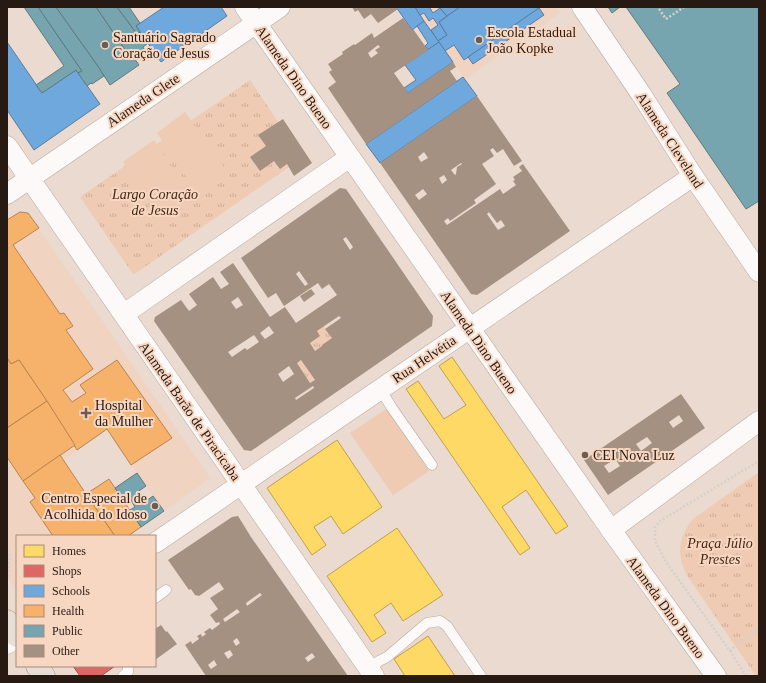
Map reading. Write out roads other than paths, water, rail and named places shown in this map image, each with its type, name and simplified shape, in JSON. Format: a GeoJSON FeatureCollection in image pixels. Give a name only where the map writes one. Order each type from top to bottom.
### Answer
{"type":"FeatureCollection","features":[{"type":"Feature","properties":{"kind":"main road"},"geometry":{"type":"LineString","coordinates":[[7,621],[16,635]]}},
{"type":"Feature","properties":{"kind":"main road"},"geometry":{"type":"LineString","coordinates":[[38,667],[44,676]]}},
{"type":"Feature","properties":{"kind":"street","name":"Alameda Glete"},"geometry":{"type":"LineString","coordinates":[[7,194],[250,15],[280,7]]}},
{"type":"Feature","properties":{"kind":"street","name":"Alameda Cleveland"},"geometry":{"type":"LineString","coordinates":[[582,7],[641,94],[693,176],[759,272]]}},
{"type":"Feature","properties":{"kind":"street","name":"Alameda Dino Bueno"},"geometry":{"type":"LineString","coordinates":[[250,15],[611,530],[716,676]]}},
{"type":"Feature","properties":{"kind":"street","name":"Alameda Barão de Piracicaba"},"geometry":{"type":"LineString","coordinates":[[7,146],[371,673]]}},
{"type":"Feature","properties":{"kind":"street"},"geometry":{"type":"LineString","coordinates":[[124,314],[350,157]]}},
{"type":"Feature","properties":{"kind":"street","name":"Rua Helvétia"},"geometry":{"type":"LineString","coordinates":[[156,542],[693,176]]}},
{"type":"Feature","properties":{"kind":"street"},"geometry":{"type":"LineString","coordinates":[[611,530],[759,420]]}},
{"type":"Feature","properties":{"kind":"street"},"geometry":{"type":"LineString","coordinates":[[7,644],[16,638]]}},
{"type":"Feature","properties":{"kind":"lane"},"geometry":{"type":"LineString","coordinates":[[380,389],[432,465]]}},
{"type":"Feature","properties":{"kind":"lane"},"geometry":{"type":"LineString","coordinates":[[156,597],[166,590]]}},
{"type":"Feature","properties":{"kind":"lane"},"geometry":{"type":"LineString","coordinates":[[371,673],[379,661],[386,657],[427,623],[440,621],[447,626],[481,676]]}},
{"type":"Feature","properties":{"kind":"lane"},"geometry":{"type":"LineString","coordinates":[[123,676],[128,672],[128,667]]}},
{"type":"Feature","properties":{"kind":"place","name":"Escola Estadual João Kopke"},"geometry":{"type":"Point","coordinates":[479,40]}},
{"type":"Feature","properties":{"kind":"place","name":"Santuário Sagrado Coração de Jesus"},"geometry":{"type":"Point","coordinates":[105,45]}},
{"type":"Feature","properties":{"kind":"place","name":"Hospital da Mulher"},"geometry":{"type":"Point","coordinates":[86,413]}},
{"type":"Feature","properties":{"kind":"place","name":"CEI Nova Luz"},"geometry":{"type":"Point","coordinates":[585,455]}},
{"type":"Feature","properties":{"kind":"place","name":"Centro Especial de Acolhida do Idoso"},"geometry":{"type":"Point","coordinates":[155,506]}},
{"type":"Feature","properties":{"kind":"park label","name":"Largo Coração de Jesus"},"geometry":{"type":"Point","coordinates":[155,202]}},
{"type":"Feature","properties":{"kind":"park label","name":"Praça Júlio Prestes"},"geometry":{"type":"Point","coordinates":[720,552]}}]}
